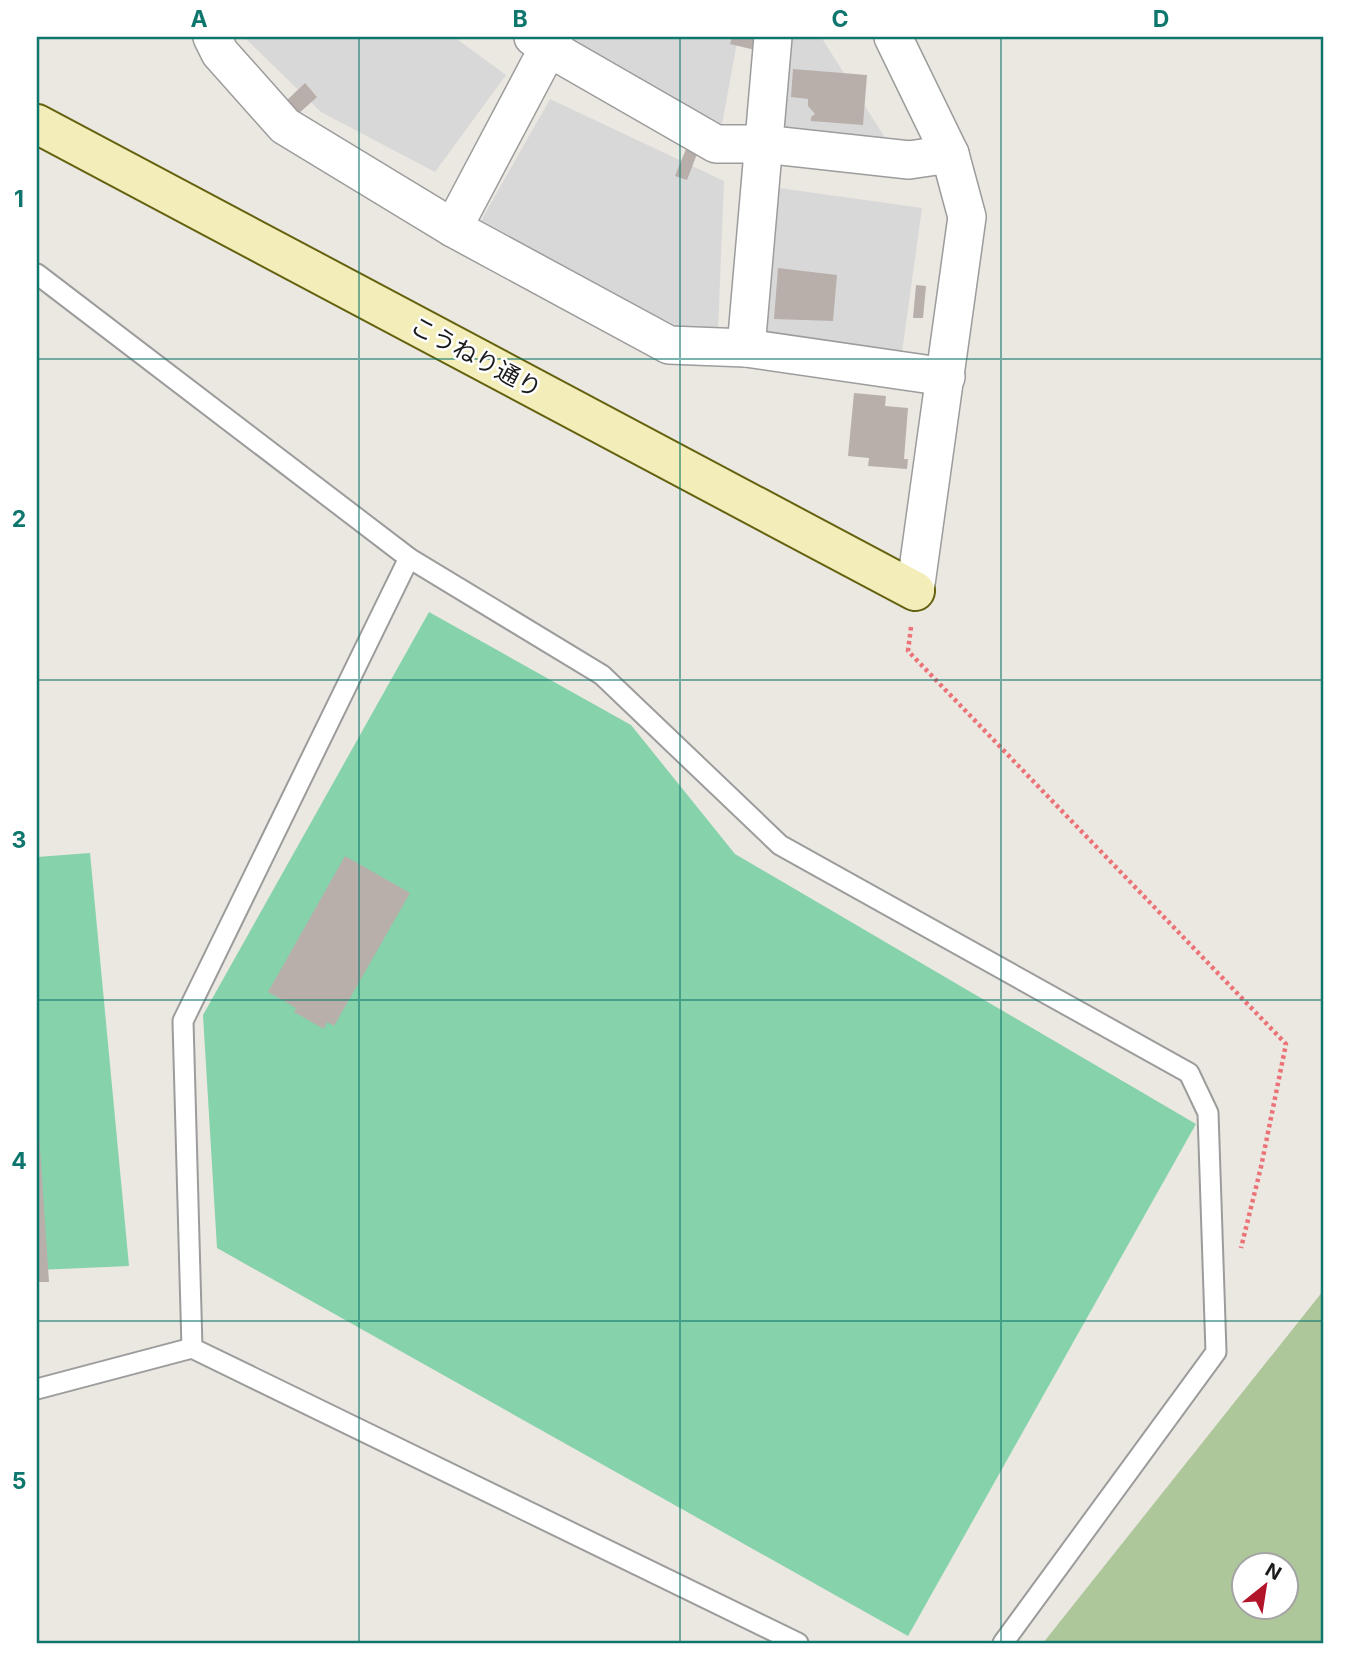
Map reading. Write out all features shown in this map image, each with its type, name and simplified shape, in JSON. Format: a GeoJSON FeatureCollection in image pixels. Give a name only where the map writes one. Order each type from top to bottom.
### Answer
{"type":"FeatureCollection","features":[{"type":"Feature","properties":{"kind":"street"},"geometry":{"type":"LineString","coordinates":[[212,37],[220,52],[285,126],[453,228],[669,345],[746,348],[946,377]]}},
{"type":"Feature","properties":{"kind":"street"},"geometry":{"type":"LineString","coordinates":[[746,348],[773,37]]}},
{"type":"Feature","properties":{"kind":"street"},"geometry":{"type":"LineString","coordinates":[[892,37],[950,154],[967,217],[915,591]]}},
{"type":"Feature","properties":{"kind":"street"},"geometry":{"type":"LineString","coordinates":[[453,228],[545,41],[716,144],[762,144],[909,160],[950,154]]}},
{"type":"Feature","properties":{"kind":"street","name":"こうねり通り"},"geometry":{"type":"LineString","coordinates":[[37,124],[915,591]]}},
{"type":"Feature","properties":{"kind":"lane"},"geometry":{"type":"LineString","coordinates":[[37,274],[409,558],[602,675],[780,845],[1189,1073],[1208,1113],[1216,1352],[1003,1643]]}},
{"type":"Feature","properties":{"kind":"lane"},"geometry":{"type":"LineString","coordinates":[[192,1348],[183,1021],[409,558]]}},
{"type":"Feature","properties":{"kind":"lane"},"geometry":{"type":"LineString","coordinates":[[37,1389],[192,1348],[798,1643]]}},
{"type":"Feature","properties":{"kind":"path"},"geometry":{"type":"LineString","coordinates":[[915,591],[908,651],[1286,1044],[1239,1260]]}},
{"type":"Feature","properties":{"kind":"shaded area"},"geometry":{"type":"Polygon","coordinates":[[[244,37],[454,37],[506,75],[435,172],[321,112],[244,37]]]}},
{"type":"Feature","properties":{"kind":"shaded area"},"geometry":{"type":"Polygon","coordinates":[[[574,37],[738,37],[722,124],[572,44],[574,37]]]}},
{"type":"Feature","properties":{"kind":"shaded area"},"geometry":{"type":"Polygon","coordinates":[[[788,37],[821,37],[889,144],[778,127],[788,37]]]}},
{"type":"Feature","properties":{"kind":"shaded area"},"geometry":{"type":"Polygon","coordinates":[[[550,99],[724,181],[718,331],[675,325],[478,226],[550,99]]]}},
{"type":"Feature","properties":{"kind":"shaded area"},"geometry":{"type":"Polygon","coordinates":[[[779,188],[922,208],[902,352],[759,332],[779,188]]]}},
{"type":"Feature","properties":{"kind":"green space"},"geometry":{"type":"Polygon","coordinates":[[[429,612],[631,725],[735,854],[1196,1124],[908,1636],[217,1248],[203,1015],[429,612]]]}},
{"type":"Feature","properties":{"kind":"green space"},"geometry":{"type":"Polygon","coordinates":[[[90,853],[129,1266],[37,1270],[37,857],[90,853]]]}},
{"type":"Feature","properties":{"kind":"green space"},"geometry":{"type":"Polygon","coordinates":[[[1323,1291],[1323,1643],[1043,1643],[1323,1291]]]}},
{"type":"Feature","properties":{"kind":"building"},"geometry":{"type":"Polygon","coordinates":[[[732,37],[758,37],[755,50],[730,44],[732,37]]]}},
{"type":"Feature","properties":{"kind":"building"},"geometry":{"type":"Polygon","coordinates":[[[793,69],[867,75],[863,125],[811,121],[815,114],[808,106],[808,99],[791,97],[793,69]]]}},
{"type":"Feature","properties":{"kind":"building"},"geometry":{"type":"Polygon","coordinates":[[[305,83],[317,97],[297,115],[285,102],[305,83]]]}},
{"type":"Feature","properties":{"kind":"building"},"geometry":{"type":"Polygon","coordinates":[[[686,149],[697,154],[687,180],[675,176],[686,149]]]}},
{"type":"Feature","properties":{"kind":"building"},"geometry":{"type":"Polygon","coordinates":[[[778,268],[837,275],[833,321],[774,319],[778,268]]]}},
{"type":"Feature","properties":{"kind":"building"},"geometry":{"type":"Polygon","coordinates":[[[916,285],[926,286],[923,318],[913,318],[916,285]]]}},
{"type":"Feature","properties":{"kind":"building"},"geometry":{"type":"Polygon","coordinates":[[[854,393],[886,396],[885,406],[908,408],[904,459],[908,459],[907,469],[868,466],[869,458],[848,456],[854,393]]]}},
{"type":"Feature","properties":{"kind":"building"},"geometry":{"type":"Polygon","coordinates":[[[345,856],[410,893],[334,1026],[327,1022],[324,1029],[294,1012],[296,1008],[268,992],[345,856]]]}},
{"type":"Feature","properties":{"kind":"building"},"geometry":{"type":"Polygon","coordinates":[[[39,1132],[49,1282],[37,1282],[39,1132]]]}}]}
